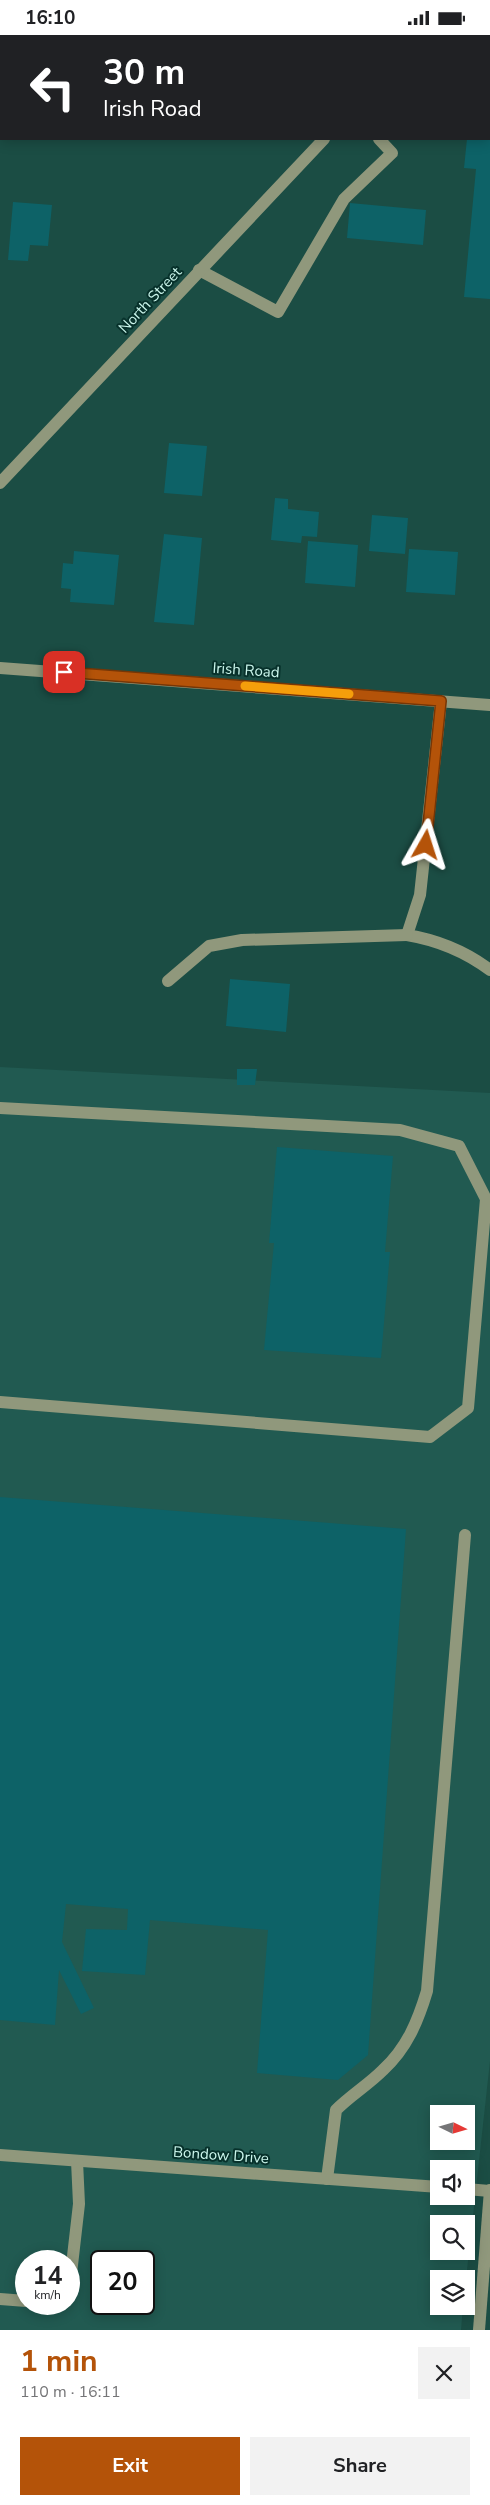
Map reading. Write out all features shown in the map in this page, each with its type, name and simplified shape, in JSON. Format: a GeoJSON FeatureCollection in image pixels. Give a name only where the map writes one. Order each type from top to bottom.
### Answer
{"type":"FeatureCollection","features":[{"type":"Feature","properties":{"kind":"street","name":"North Street"},"geometry":{"type":"LineString","coordinates":[[0,483],[323,140]]}},
{"type":"Feature","properties":{"kind":"street"},"geometry":{"type":"LineString","coordinates":[[200,271],[278,312],[344,199],[392,153],[380,140]]}},
{"type":"Feature","properties":{"kind":"street","name":"Irish Road"},"geometry":{"type":"LineString","coordinates":[[0,668],[490,705]]}},
{"type":"Feature","properties":{"kind":"street"},"geometry":{"type":"LineString","coordinates":[[407,935],[420,895],[441,701]]}},
{"type":"Feature","properties":{"kind":"street"},"geometry":{"type":"LineString","coordinates":[[168,981],[209,946],[242,940],[407,935],[428,938],[457,950],[490,970]]}},
{"type":"Feature","properties":{"kind":"street"},"geometry":{"type":"LineString","coordinates":[[0,1108],[400,1130],[459,1146],[486,1199],[468,1408],[430,1437],[0,1402]]}},
{"type":"Feature","properties":{"kind":"street"},"geometry":{"type":"LineString","coordinates":[[327,2179],[336,2110],[383,2071],[402,2049],[418,2022],[427,1991],[466,1535]]}},
{"type":"Feature","properties":{"kind":"street","name":"Bondow Drive"},"geometry":{"type":"LineString","coordinates":[[0,2155],[430,2186]]}},
{"type":"Feature","properties":{"kind":"street"},"geometry":{"type":"LineString","coordinates":[[74,2250],[79,2204],[77,2161]]}},
{"type":"Feature","properties":{"kind":"street"},"geometry":{"type":"LineString","coordinates":[[475,2190],[490,2191],[479,2330]]}},
{"type":"Feature","properties":{"kind":"street"},"geometry":{"type":"LineString","coordinates":[[0,2299],[15,2300]]}},
{"type":"Feature","properties":{"kind":"shaded area"},"geometry":{"type":"Polygon","coordinates":[[[0,1067],[490,1093],[490,2061],[475,2197],[475,2160],[430,2160],[430,2205],[474,2205],[473,2215],[430,2215],[430,2260],[468,2260],[467,2270],[430,2270],[430,2315],[462,2315],[461,2330],[0,2330],[0,1067]]]}},
{"type":"Feature","properties":{"kind":"building"},"geometry":{"type":"Polygon","coordinates":[[[467,140],[490,140],[490,299],[464,297],[476,169],[464,168],[467,140]]]}},
{"type":"Feature","properties":{"kind":"building"},"geometry":{"type":"Polygon","coordinates":[[[13,202],[52,205],[48,246],[30,245],[28,261],[8,260],[13,202]]]}},
{"type":"Feature","properties":{"kind":"building"},"geometry":{"type":"Polygon","coordinates":[[[350,203],[426,210],[423,245],[347,238],[350,203]]]}},
{"type":"Feature","properties":{"kind":"building"},"geometry":{"type":"Polygon","coordinates":[[[169,443],[207,446],[202,496],[164,493],[169,443]]]}},
{"type":"Feature","properties":{"kind":"building"},"geometry":{"type":"Polygon","coordinates":[[[275,498],[288,499],[288,509],[319,512],[317,537],[302,536],[301,543],[271,540],[275,498]]]}},
{"type":"Feature","properties":{"kind":"building"},"geometry":{"type":"Polygon","coordinates":[[[372,515],[408,518],[405,554],[369,551],[372,515]]]}},
{"type":"Feature","properties":{"kind":"building"},"geometry":{"type":"Polygon","coordinates":[[[164,534],[202,538],[194,625],[154,622],[164,534]]]}},
{"type":"Feature","properties":{"kind":"building"},"geometry":{"type":"Polygon","coordinates":[[[308,541],[358,545],[355,587],[305,583],[308,541]]]}},
{"type":"Feature","properties":{"kind":"building"},"geometry":{"type":"Polygon","coordinates":[[[409,549],[458,552],[455,595],[406,592],[409,549]]]}},
{"type":"Feature","properties":{"kind":"building"},"geometry":{"type":"Polygon","coordinates":[[[74,551],[119,555],[114,605],[70,602],[71,589],[61,588],[63,563],[73,564],[74,551]]]}},
{"type":"Feature","properties":{"kind":"building"},"geometry":{"type":"Polygon","coordinates":[[[230,979],[290,984],[286,1032],[226,1026],[230,979]]]}},
{"type":"Feature","properties":{"kind":"building"},"geometry":{"type":"Polygon","coordinates":[[[237,1069],[257,1069],[255,1085],[237,1085],[237,1069]]]}},
{"type":"Feature","properties":{"kind":"building"},"geometry":{"type":"Polygon","coordinates":[[[277,1147],[393,1156],[385,1252],[390,1252],[381,1358],[264,1350],[274,1243],[269,1243],[277,1147]]]}},
{"type":"Feature","properties":{"kind":"building"},"geometry":{"type":"Polygon","coordinates":[[[0,1497],[406,1529],[368,2055],[338,2080],[257,2073],[268,1930],[150,1920],[145,1975],[82,1971],[86,1929],[127,1930],[128,1909],[66,1904],[62,1942],[94,2008],[81,2014],[59,1970],[55,2025],[0,2020],[0,1497]]]}},
{"type":"Feature","properties":{"kind":"slow traffic"},"geometry":{"type":"LineString","coordinates":[[245,686],[349,694]]}},
{"type":"Feature","properties":{"kind":"route"},"geometry":{"type":"LineString","coordinates":[[64,672],[441,701],[426,845]]}}]}
